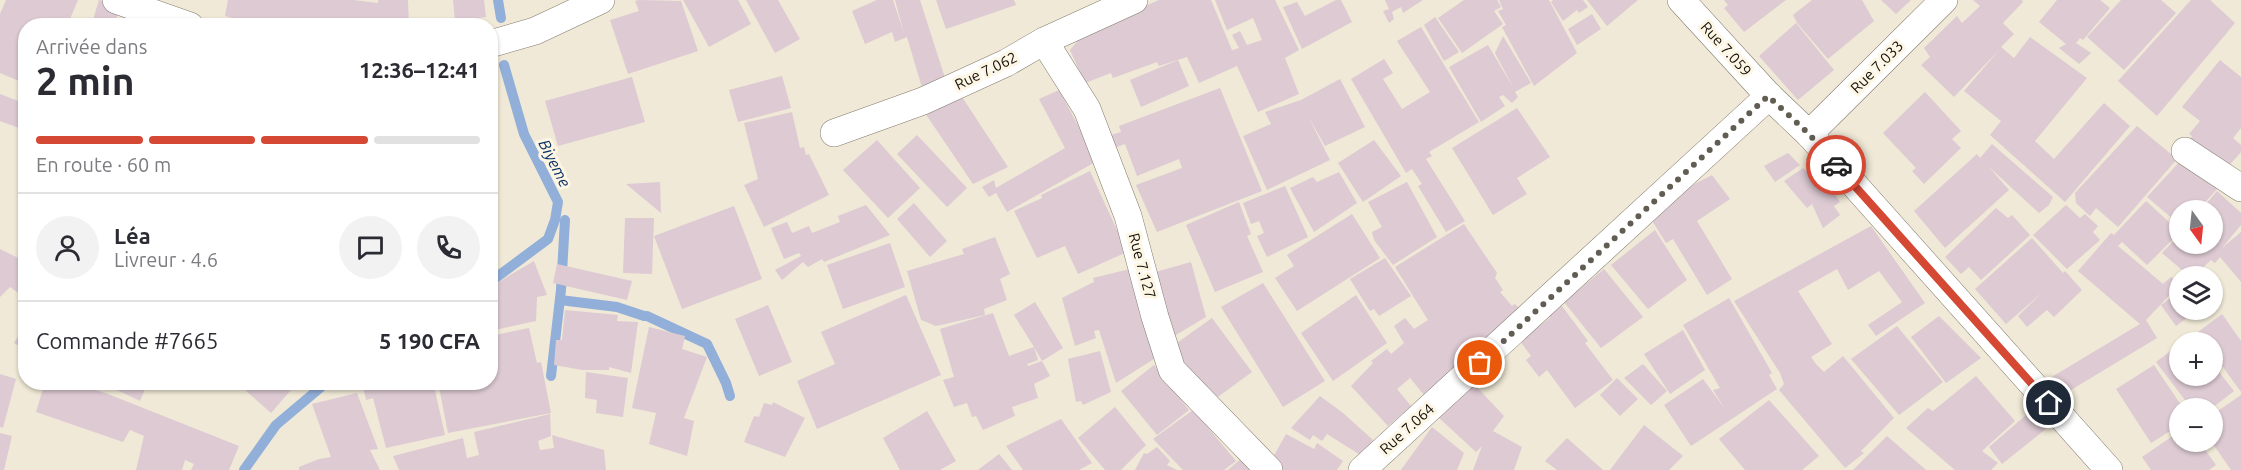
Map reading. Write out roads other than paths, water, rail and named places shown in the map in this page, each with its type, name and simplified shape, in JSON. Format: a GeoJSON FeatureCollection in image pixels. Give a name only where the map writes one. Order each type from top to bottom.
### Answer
{"type":"FeatureCollection","features":[{"type":"Feature","properties":{"kind":"street"},"geometry":{"type":"LineString","coordinates":[[116,0],[167,18]]}},
{"type":"Feature","properties":{"kind":"street"},"geometry":{"type":"LineString","coordinates":[[498,42],[535,31],[601,0]]}},
{"type":"Feature","properties":{"kind":"street","name":"Rue 7.062"},"geometry":{"type":"LineString","coordinates":[[834,133],[923,101],[1006,63],[1044,41],[1134,0]]}},
{"type":"Feature","properties":{"kind":"street","name":"Rue 7.059"},"geometry":{"type":"LineString","coordinates":[[1681,0],[1768,96],[1809,134],[2109,470]]}},
{"type":"Feature","properties":{"kind":"street","name":"Rue 7.033"},"geometry":{"type":"LineString","coordinates":[[1809,134],[1944,0]]}},
{"type":"Feature","properties":{"kind":"street","name":"Rue 7.127"},"geometry":{"type":"LineString","coordinates":[[1044,41],[1087,109],[1128,216],[1155,318],[1172,370],[1269,470]]}},
{"type":"Feature","properties":{"kind":"street","name":"Rue 7.064"},"geometry":{"type":"LineString","coordinates":[[1362,470],[1768,96]]}},
{"type":"Feature","properties":{"kind":"street"},"geometry":{"type":"LineString","coordinates":[[2185,151],[2241,188]]}},
{"type":"Feature","properties":{"kind":"waterway","name":"Biyeme"},"geometry":{"type":"LineString","coordinates":[[498,0],[501,18]]}},
{"type":"Feature","properties":{"kind":"waterway","name":"Biyeme"},"geometry":{"type":"LineString","coordinates":[[498,276],[548,239],[555,220],[558,202],[524,134],[504,65]]}},
{"type":"Feature","properties":{"kind":"waterway"},"geometry":{"type":"LineString","coordinates":[[551,376],[561,290],[565,220]]}},
{"type":"Feature","properties":{"kind":"waterway"},"geometry":{"type":"LineString","coordinates":[[560,300],[617,307],[644,316]]}},
{"type":"Feature","properties":{"kind":"waterway"},"geometry":{"type":"LineString","coordinates":[[647,316],[707,344],[730,396]]}},
{"type":"Feature","properties":{"kind":"waterway","name":"Biyeme"},"geometry":{"type":"LineString","coordinates":[[244,470],[276,425],[318,390]]}}]}
